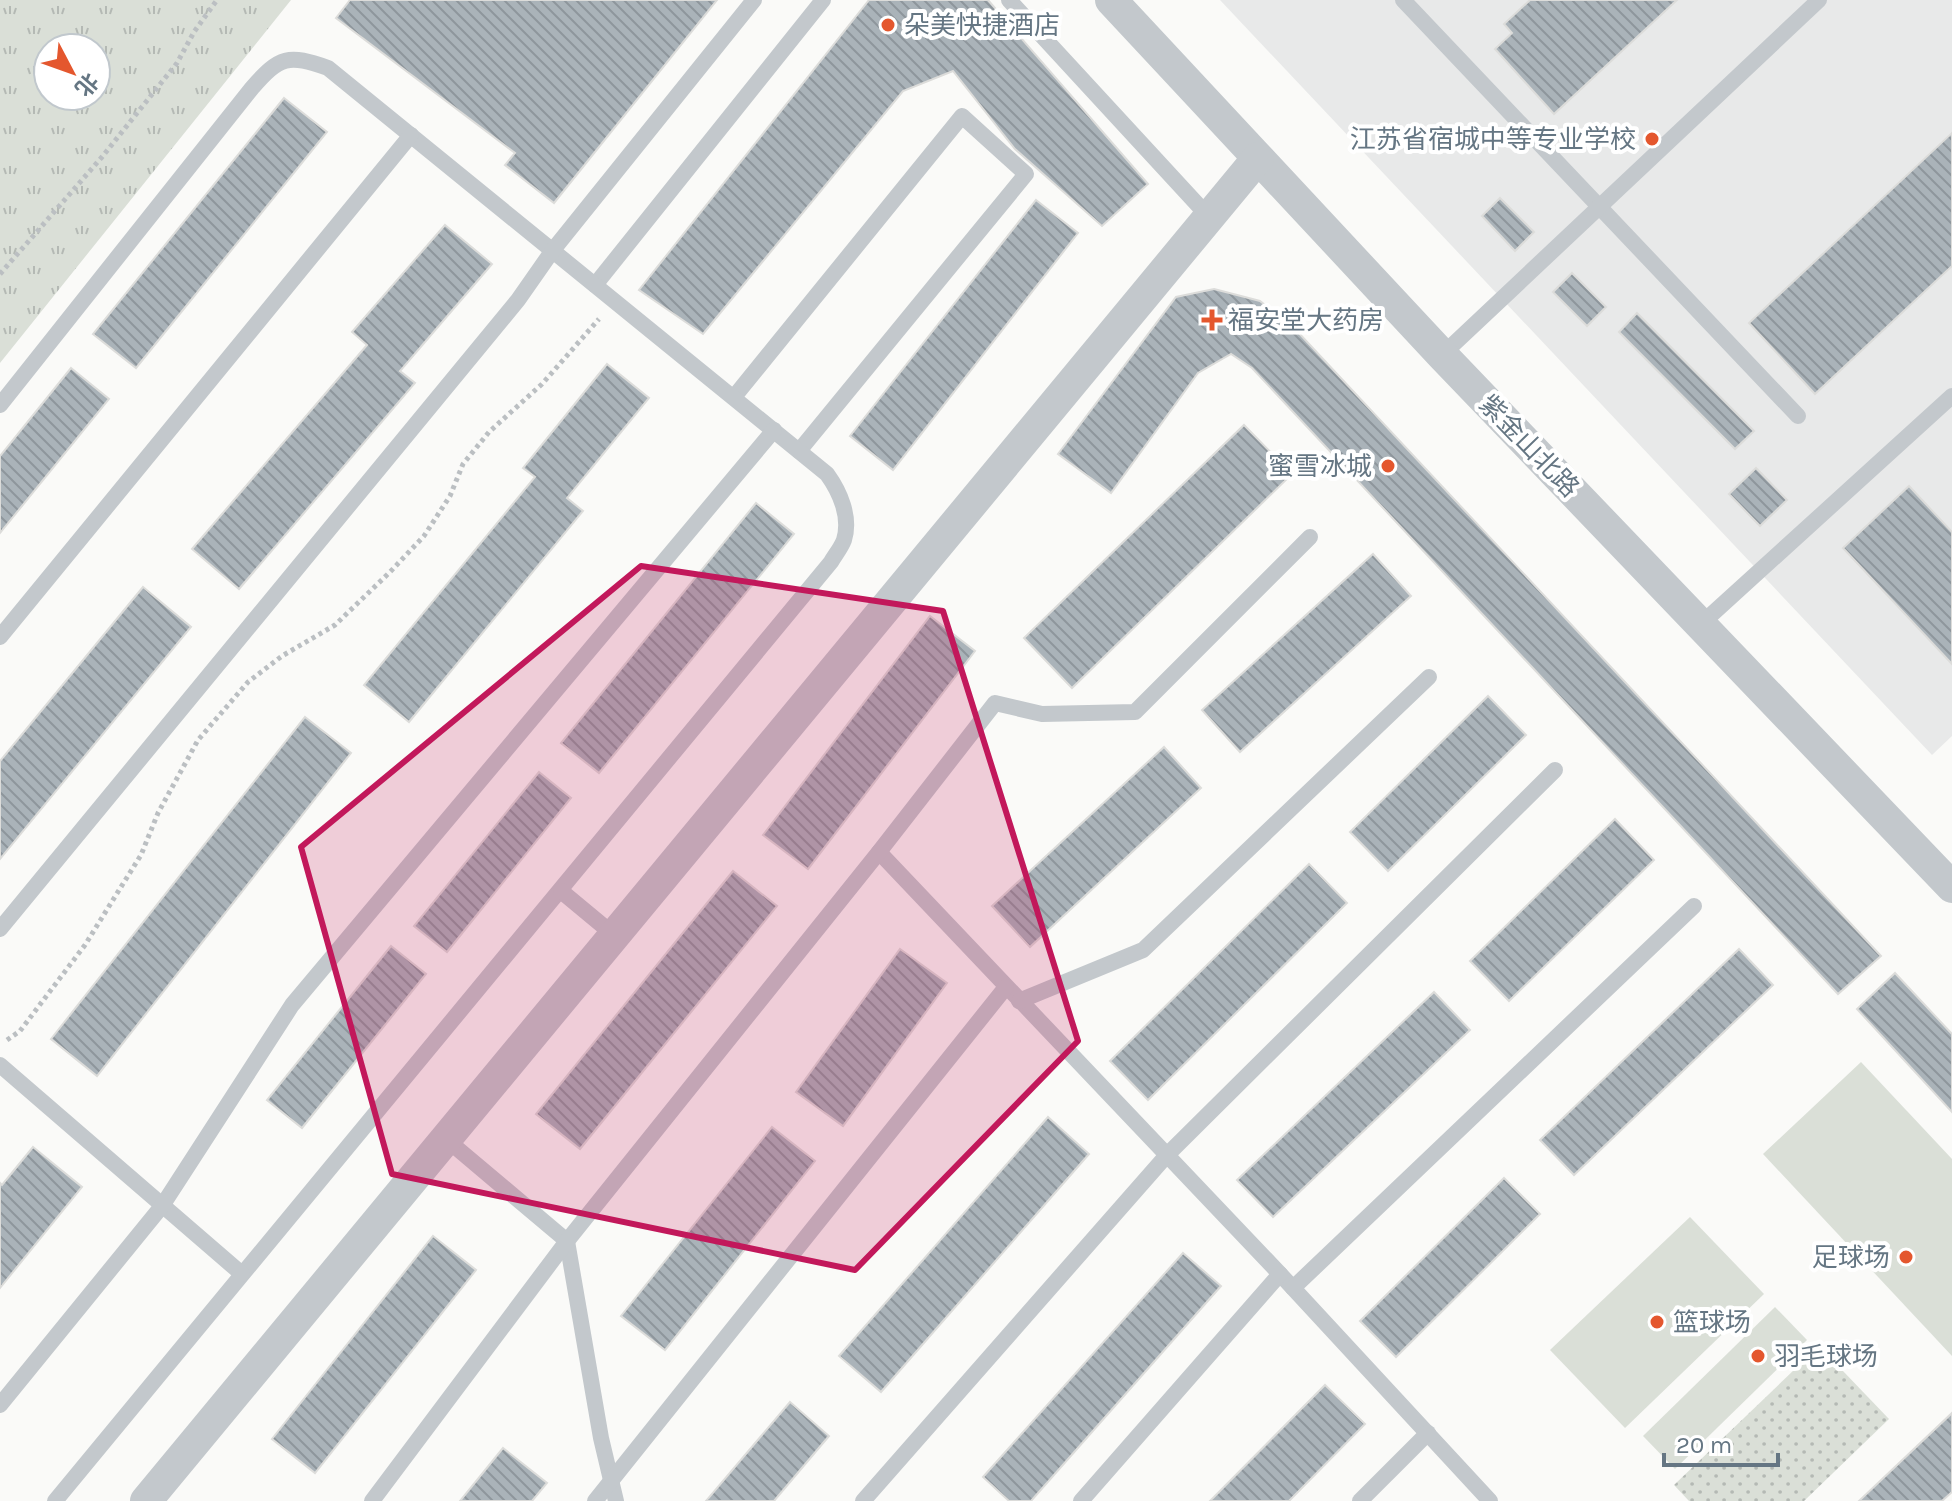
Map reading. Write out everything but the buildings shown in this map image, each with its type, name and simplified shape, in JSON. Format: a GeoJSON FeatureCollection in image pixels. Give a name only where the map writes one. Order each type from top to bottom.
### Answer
{"type":"FeatureCollection","features":[{"type":"Feature","properties":{"kind":"street","name":"紫金山北路"},"geometry":{"type":"LineString","coordinates":[[1111,0],[1442,355],[1952,887]]}},
{"type":"Feature","properties":{"kind":"street"},"geometry":{"type":"LineString","coordinates":[[146,1501],[1258,158]]}},
{"type":"Feature","properties":{"kind":"lane"},"geometry":{"type":"LineString","coordinates":[[0,929],[518,300],[553,250],[754,0]]}},
{"type":"Feature","properties":{"kind":"lane"},"geometry":{"type":"LineString","coordinates":[[595,285],[823,0]]}},
{"type":"Feature","properties":{"kind":"lane"},"geometry":{"type":"LineString","coordinates":[[1009,0],[1209,217]]}},
{"type":"Feature","properties":{"kind":"lane"},"geometry":{"type":"LineString","coordinates":[[1403,0],[1798,416]]}},
{"type":"Feature","properties":{"kind":"lane"},"geometry":{"type":"LineString","coordinates":[[1442,355],[1819,0]]}},
{"type":"Feature","properties":{"kind":"lane"},"geometry":{"type":"LineString","coordinates":[[0,405],[268,70],[288,59],[328,68],[615,300],[827,474],[840,491],[844,511],[844,539],[831,562],[55,1501]]}},
{"type":"Feature","properties":{"kind":"lane"},"geometry":{"type":"LineString","coordinates":[[734,397],[962,116],[1026,174],[799,451]]}},
{"type":"Feature","properties":{"kind":"lane"},"geometry":{"type":"LineString","coordinates":[[0,637],[411,135]]}},
{"type":"Feature","properties":{"kind":"lane"},"geometry":{"type":"LineString","coordinates":[[1700,625],[1952,396]]}},
{"type":"Feature","properties":{"kind":"lane"},"geometry":{"type":"LineString","coordinates":[[0,1405],[162,1206],[292,1005],[774,430]]}},
{"type":"Feature","properties":{"kind":"lane"},"geometry":{"type":"LineString","coordinates":[[372,1501],[567,1241],[995,703],[1042,714],[1135,712],[1310,537]]}},
{"type":"Feature","properties":{"kind":"lane"},"geometry":{"type":"LineString","coordinates":[[1019,1001],[1143,950],[1429,677]]}},
{"type":"Feature","properties":{"kind":"lane"},"geometry":{"type":"LineString","coordinates":[[863,1501],[1167,1155],[1555,770]]}},
{"type":"Feature","properties":{"kind":"lane"},"geometry":{"type":"LineString","coordinates":[[879,852],[1280,1274],[1490,1501]]}},
{"type":"Feature","properties":{"kind":"lane"},"geometry":{"type":"LineString","coordinates":[[561,891],[614,935]]}},
{"type":"Feature","properties":{"kind":"lane"},"geometry":{"type":"LineString","coordinates":[[1293,1288],[1694,906]]}},
{"type":"Feature","properties":{"kind":"lane"},"geometry":{"type":"LineString","coordinates":[[595,1501],[1006,987]]}},
{"type":"Feature","properties":{"kind":"lane"},"geometry":{"type":"LineString","coordinates":[[0,1065],[242,1274]]}},
{"type":"Feature","properties":{"kind":"lane"},"geometry":{"type":"LineString","coordinates":[[446,1139],[567,1241],[616,1501]]}},
{"type":"Feature","properties":{"kind":"lane"},"geometry":{"type":"LineString","coordinates":[[1081,1501],[1280,1274]]}},
{"type":"Feature","properties":{"kind":"lane"},"geometry":{"type":"LineString","coordinates":[[1360,1501],[1428,1433]]}},
{"type":"Feature","properties":{"kind":"path"},"geometry":{"type":"LineString","coordinates":[[0,274],[102,157],[177,63],[217,0]]}},
{"type":"Feature","properties":{"kind":"path"},"geometry":{"type":"LineString","coordinates":[[0,1045],[20,1031],[85,945],[141,855],[158,813],[198,740],[248,682],[282,656],[335,625],[390,572],[424,536],[450,496],[463,464],[489,432],[542,384],[615,300]]}},
{"type":"Feature","properties":{"kind":"highlighted area"},"geometry":{"type":"Polygon","coordinates":[[[641,566],[943,611],[1078,1041],[855,1270],[392,1174],[301,847],[641,566]]]}},
{"type":"Feature","properties":{"kind":"shaded area","name":"江苏省宿城中等专业学校"},"geometry":{"type":"Polygon","coordinates":[[[1220,0],[1952,0],[1952,736],[1932,755],[1220,0]]]}},
{"type":"Feature","properties":{"kind":"green space"},"geometry":{"type":"Polygon","coordinates":[[[0,0],[291,0],[0,363],[0,0]]]}},
{"type":"Feature","properties":{"kind":"green space","name":"足球场"},"geometry":{"type":"Polygon","coordinates":[[[1861,1062],[1952,1159],[1952,1356],[1763,1154],[1861,1062]]]}},
{"type":"Feature","properties":{"kind":"green space","name":"篮球场"},"geometry":{"type":"Polygon","coordinates":[[[1690,1217],[1764,1294],[1625,1428],[1550,1350],[1690,1217]]]}},
{"type":"Feature","properties":{"kind":"green space"},"geometry":{"type":"Polygon","coordinates":[[[1775,1307],[1807,1340],[1675,1469],[1643,1436],[1775,1307]]]}},
{"type":"Feature","properties":{"kind":"green space"},"geometry":{"type":"Polygon","coordinates":[[[1819,1346],[1889,1419],[1804,1501],[1689,1501],[1674,1485],[1819,1346]]]}},
{"type":"Feature","properties":{"kind":"place","name":"朵美快捷酒店"},"geometry":{"type":"Point","coordinates":[888,25]}},
{"type":"Feature","properties":{"kind":"place","name":"江苏省宿城中等专业学校"},"geometry":{"type":"Point","coordinates":[1652,139]}},
{"type":"Feature","properties":{"kind":"place","name":"福安堂大药房"},"geometry":{"type":"Point","coordinates":[1212,320]}},
{"type":"Feature","properties":{"kind":"place","name":"蜜雪冰城"},"geometry":{"type":"Point","coordinates":[1388,466]}},
{"type":"Feature","properties":{"kind":"place","name":"足球场"},"geometry":{"type":"Point","coordinates":[1906,1257]}},
{"type":"Feature","properties":{"kind":"place","name":"篮球场"},"geometry":{"type":"Point","coordinates":[1657,1322]}},
{"type":"Feature","properties":{"kind":"place","name":"羽毛球场"},"geometry":{"type":"Point","coordinates":[1758,1356]}}]}
